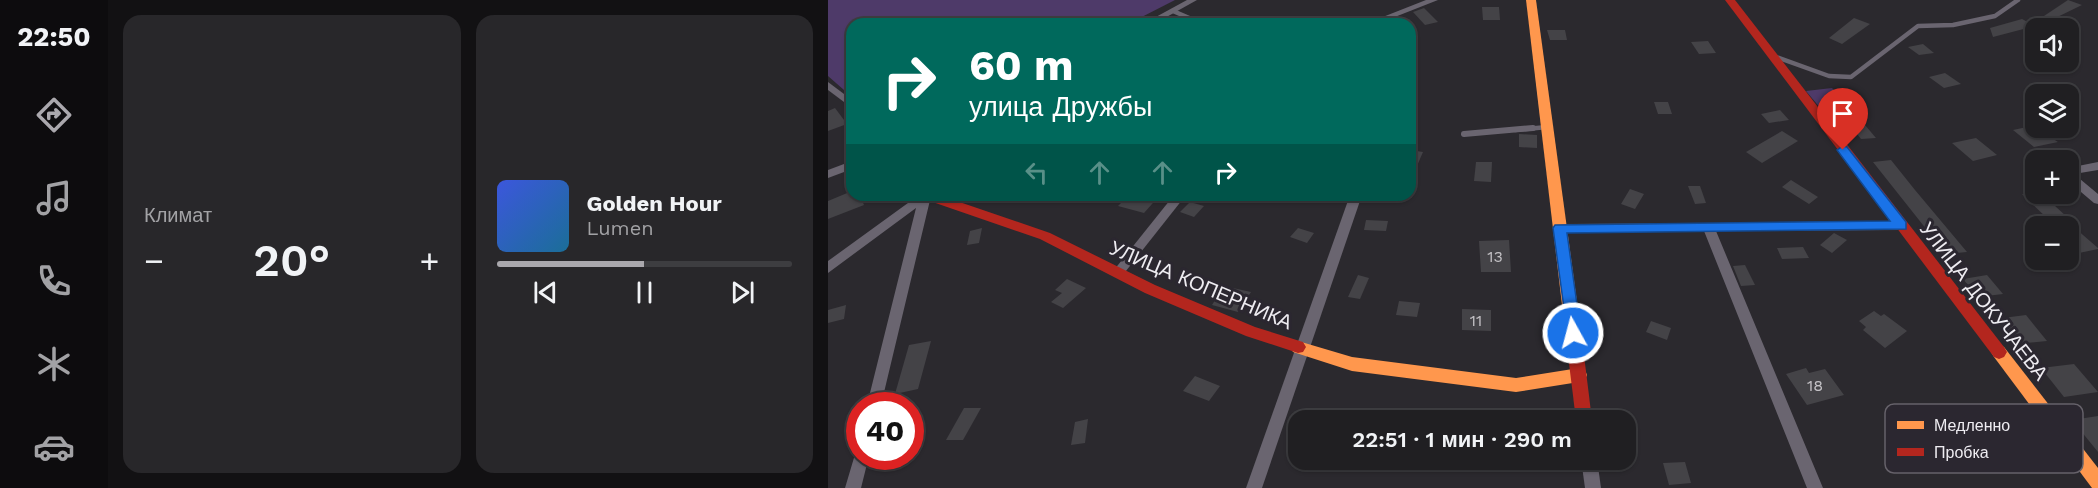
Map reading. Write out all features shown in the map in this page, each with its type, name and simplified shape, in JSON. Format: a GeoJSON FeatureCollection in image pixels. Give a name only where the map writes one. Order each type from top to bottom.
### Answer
{"type":"FeatureCollection","features":[{"type":"Feature","properties":{"kind":"street"},"geometry":{"type":"LineString","coordinates":[[1159,18],[1193,0]]}},
{"type":"Feature","properties":{"kind":"street"},"geometry":{"type":"LineString","coordinates":[[1385,18],[1434,0]]}},
{"type":"Feature","properties":{"kind":"street"},"geometry":{"type":"LineString","coordinates":[[1531,0],[1583,410]]}},
{"type":"Feature","properties":{"kind":"street","name":"УЛИЦА ДОКУЧАЕВА"},"geometry":{"type":"LineString","coordinates":[[1730,0],[2038,404]]}},
{"type":"Feature","properties":{"kind":"street"},"geometry":{"type":"LineString","coordinates":[[828,85],[846,100]]}},
{"type":"Feature","properties":{"kind":"street"},"geometry":{"type":"LineString","coordinates":[[2079,170],[2098,166]]}},
{"type":"Feature","properties":{"kind":"street"},"geometry":{"type":"LineString","coordinates":[[828,174],[846,167]]}},
{"type":"Feature","properties":{"kind":"street"},"geometry":{"type":"LineString","coordinates":[[2079,183],[2098,200]]}},
{"type":"Feature","properties":{"kind":"street"},"geometry":{"type":"LineString","coordinates":[[828,268],[917,201]]}},
{"type":"Feature","properties":{"kind":"street"},"geometry":{"type":"LineString","coordinates":[[877,392],[924,201]]}},
{"type":"Feature","properties":{"kind":"street","name":"УЛИЦА КОПЕРНИКА"},"geometry":{"type":"LineString","coordinates":[[943,201],[1045,236],[1118,273],[1251,332],[1352,364],[1516,385],[1579,375]]}},
{"type":"Feature","properties":{"kind":"street"},"geometry":{"type":"LineString","coordinates":[[1118,273],[1175,201]]}},
{"type":"Feature","properties":{"kind":"street"},"geometry":{"type":"LineString","coordinates":[[1254,488],[1354,201]]}},
{"type":"Feature","properties":{"kind":"street"},"geometry":{"type":"LineString","coordinates":[[1560,228],[1901,226]]}},
{"type":"Feature","properties":{"kind":"street"},"geometry":{"type":"LineString","coordinates":[[1708,227],[1815,488]]}},
{"type":"Feature","properties":{"kind":"street","name":"УЛИЦА ДОКУЧАЕВА"},"geometry":{"type":"LineString","coordinates":[[2083,463],[2098,482]]}},
{"type":"Feature","properties":{"kind":"street"},"geometry":{"type":"LineString","coordinates":[[853,488],[858,470]]}},
{"type":"Feature","properties":{"kind":"street"},"geometry":{"type":"LineString","coordinates":[[1591,470],[1593,488]]}},
{"type":"Feature","properties":{"kind":"lane"},"geometry":{"type":"LineString","coordinates":[[1770,54],[1829,76],[1851,77],[1918,26],[1953,25],[1995,16],[2018,0]]}},
{"type":"Feature","properties":{"kind":"lane"},"geometry":{"type":"LineString","coordinates":[[1173,11],[1189,18]]}},
{"type":"Feature","properties":{"kind":"lane"},"geometry":{"type":"LineString","coordinates":[[1464,134],[1548,126]]}},
{"type":"Feature","properties":{"kind":"shaded area"},"geometry":{"type":"Polygon","coordinates":[[[828,0],[1175,0],[1140,18],[846,18],[846,92],[828,76],[828,0]]]}},
{"type":"Feature","properties":{"kind":"shaded area"},"geometry":{"type":"Polygon","coordinates":[[[1832,88],[1859,119],[1832,122],[1806,91],[1832,88]]]}},
{"type":"Feature","properties":{"kind":"building"},"geometry":{"type":"Polygon","coordinates":[[[2068,0],[2082,5],[2055,18],[2044,16],[2068,0]]]}},
{"type":"Feature","properties":{"kind":"building"},"geometry":{"type":"Polygon","coordinates":[[[1482,7],[1499,7],[1500,20],[1483,20],[1482,7]]]}},
{"type":"Feature","properties":{"kind":"building"},"geometry":{"type":"Polygon","coordinates":[[[1424,8],[1438,22],[1425,25],[1413,12],[1424,8]]]}},
{"type":"Feature","properties":{"kind":"building"},"geometry":{"type":"Polygon","coordinates":[[[1854,18],[1870,24],[1842,44],[1829,38],[1854,18]]]}},
{"type":"Feature","properties":{"kind":"building"},"geometry":{"type":"Polygon","coordinates":[[[2022,19],[2025,21],[2025,29],[1993,37],[1990,28],[2022,19]]]}},
{"type":"Feature","properties":{"kind":"building"},"geometry":{"type":"Polygon","coordinates":[[[1547,30],[1565,30],[1567,40],[1550,40],[1547,30]]]}},
{"type":"Feature","properties":{"kind":"building"},"geometry":{"type":"Polygon","coordinates":[[[1708,41],[1716,53],[1699,54],[1691,42],[1708,41]]]}},
{"type":"Feature","properties":{"kind":"building"},"geometry":{"type":"Polygon","coordinates":[[[1923,44],[1934,53],[1919,55],[1908,47],[1923,44]]]}},
{"type":"Feature","properties":{"kind":"building"},"geometry":{"type":"Polygon","coordinates":[[[1945,73],[1961,84],[1944,88],[1929,77],[1945,73]]]}},
{"type":"Feature","properties":{"kind":"building"},"geometry":{"type":"Polygon","coordinates":[[[1654,102],[1668,102],[1672,114],[1658,114],[1654,102]]]}},
{"type":"Feature","properties":{"kind":"building"},"geometry":{"type":"Polygon","coordinates":[[[835,108],[846,124],[828,131],[828,111],[835,108]]]}},
{"type":"Feature","properties":{"kind":"building"},"geometry":{"type":"Polygon","coordinates":[[[1780,110],[1789,120],[1769,123],[1761,114],[1780,110]]]}},
{"type":"Feature","properties":{"kind":"building"},"geometry":{"type":"Polygon","coordinates":[[[1865,125],[1876,138],[1861,139],[1851,126],[1865,125]]]}},
{"type":"Feature","properties":{"kind":"building"},"geometry":{"type":"Polygon","coordinates":[[[2025,127],[2025,138],[2052,138],[2058,142],[2034,147],[2013,130],[2025,127]]]}},
{"type":"Feature","properties":{"kind":"building"},"geometry":{"type":"Polygon","coordinates":[[[1782,131],[1798,141],[1762,163],[1746,152],[1782,131]]]}},
{"type":"Feature","properties":{"kind":"building"},"geometry":{"type":"Polygon","coordinates":[[[1519,134],[1537,135],[1537,148],[1519,147],[1519,134]]]}},
{"type":"Feature","properties":{"kind":"building"},"geometry":{"type":"Polygon","coordinates":[[[1976,138],[1997,155],[1973,161],[1952,143],[1976,138]]]}},
{"type":"Feature","properties":{"kind":"building"},"geometry":{"type":"Polygon","coordinates":[[[1416,151],[1423,152],[1416,168],[1416,151]]]}},
{"type":"Feature","properties":{"kind":"building"},"geometry":{"type":"Polygon","coordinates":[[[1891,160],[1967,252],[1946,254],[1873,162],[1891,160]]]}},
{"type":"Feature","properties":{"kind":"building"},"geometry":{"type":"Polygon","coordinates":[[[1476,162],[1492,162],[1491,182],[1474,181],[1476,162]]]}},
{"type":"Feature","properties":{"kind":"building"},"geometry":{"type":"Polygon","coordinates":[[[1791,180],[1818,197],[1809,204],[1782,187],[1791,180]]]}},
{"type":"Feature","properties":{"kind":"building"},"geometry":{"type":"Polygon","coordinates":[[[1688,186],[1700,186],[1706,203],[1695,204],[1688,186]]]}},
{"type":"Feature","properties":{"kind":"building"},"geometry":{"type":"Polygon","coordinates":[[[1630,189],[1644,194],[1635,209],[1621,204],[1630,189]]]}},
{"type":"Feature","properties":{"kind":"building"},"geometry":{"type":"Polygon","coordinates":[[[846,194],[846,201],[862,201],[864,205],[828,219],[828,201],[846,194]]]}},
{"type":"Feature","properties":{"kind":"building"},"geometry":{"type":"Polygon","coordinates":[[[1123,201],[1155,201],[1144,213],[1118,206],[1123,201]]]}},
{"type":"Feature","properties":{"kind":"building"},"geometry":{"type":"Polygon","coordinates":[[[1190,202],[1204,206],[1194,217],[1180,212],[1190,202]]]}},
{"type":"Feature","properties":{"kind":"building"},"geometry":{"type":"Polygon","coordinates":[[[2032,204],[2053,204],[2066,216],[2045,216],[2032,204]]]}},
{"type":"Feature","properties":{"kind":"building"},"geometry":{"type":"Polygon","coordinates":[[[1366,220],[1388,221],[1386,231],[1364,230],[1366,220]]]}},
{"type":"Feature","properties":{"kind":"building"},"geometry":{"type":"Polygon","coordinates":[[[982,228],[979,243],[967,245],[970,231],[982,228]]]}},
{"type":"Feature","properties":{"kind":"building"},"geometry":{"type":"Polygon","coordinates":[[[1298,228],[1314,233],[1307,243],[1290,237],[1298,228]]]}},
{"type":"Feature","properties":{"kind":"building"},"geometry":{"type":"Polygon","coordinates":[[[2079,232],[2098,248],[2079,253],[2079,232]]]}},
{"type":"Feature","properties":{"kind":"building"},"geometry":{"type":"Polygon","coordinates":[[[1834,233],[1847,240],[1832,253],[1820,245],[1834,233]]]}},
{"type":"Feature","properties":{"kind":"building"},"geometry":{"type":"Polygon","coordinates":[[[1509,240],[1511,272],[1481,272],[1479,241],[1509,240]]]}},
{"type":"Feature","properties":{"kind":"building"},"geometry":{"type":"Polygon","coordinates":[[[1803,247],[1809,258],[1782,259],[1777,248],[1803,247]]]}},
{"type":"Feature","properties":{"kind":"building"},"geometry":{"type":"Polygon","coordinates":[[[1745,265],[1755,285],[1741,286],[1733,266],[1745,265]]]}},
{"type":"Feature","properties":{"kind":"building"},"geometry":{"type":"Polygon","coordinates":[[[1358,275],[1369,278],[1360,299],[1348,297],[1358,275]]]}},
{"type":"Feature","properties":{"kind":"building"},"geometry":{"type":"Polygon","coordinates":[[[1987,275],[2003,294],[1978,297],[1963,279],[1987,275]]]}},
{"type":"Feature","properties":{"kind":"building"},"geometry":{"type":"Polygon","coordinates":[[[1067,279],[1086,288],[1063,308],[1051,302],[1062,293],[1055,290],[1067,279]]]}},
{"type":"Feature","properties":{"kind":"building"},"geometry":{"type":"Polygon","coordinates":[[[1224,286],[1251,292],[1238,312],[1212,305],[1224,286]]]}},
{"type":"Feature","properties":{"kind":"building"},"geometry":{"type":"Polygon","coordinates":[[[1399,301],[1420,303],[1417,317],[1396,315],[1399,301]]]}},
{"type":"Feature","properties":{"kind":"building"},"geometry":{"type":"Polygon","coordinates":[[[846,305],[844,319],[828,323],[828,310],[846,305]]]}},
{"type":"Feature","properties":{"kind":"building"},"geometry":{"type":"Polygon","coordinates":[[[1462,309],[1491,310],[1491,331],[1462,330],[1462,309]]]}},
{"type":"Feature","properties":{"kind":"building"},"geometry":{"type":"Polygon","coordinates":[[[1874,311],[1881,316],[1884,314],[1907,331],[1885,348],[1863,330],[1866,327],[1859,321],[1874,311]]]}},
{"type":"Feature","properties":{"kind":"building"},"geometry":{"type":"Polygon","coordinates":[[[2026,315],[2047,341],[2015,344],[1995,319],[2026,315]]]}},
{"type":"Feature","properties":{"kind":"building"},"geometry":{"type":"Polygon","coordinates":[[[1651,321],[1671,328],[1667,340],[1646,332],[1651,321]]]}},
{"type":"Feature","properties":{"kind":"building"},"geometry":{"type":"Polygon","coordinates":[[[931,341],[918,389],[896,392],[909,345],[931,341]]]}},
{"type":"Feature","properties":{"kind":"building"},"geometry":{"type":"Polygon","coordinates":[[[2074,364],[2098,392],[2064,397],[2041,368],[2074,364]]]}},
{"type":"Feature","properties":{"kind":"building"},"geometry":{"type":"Polygon","coordinates":[[[1806,368],[1809,373],[1825,369],[1844,395],[1807,405],[1786,374],[1806,368]]]}},
{"type":"Feature","properties":{"kind":"building"},"geometry":{"type":"Polygon","coordinates":[[[1195,376],[1220,386],[1209,401],[1183,391],[1195,376]]]}},
{"type":"Feature","properties":{"kind":"building"},"geometry":{"type":"Polygon","coordinates":[[[964,408],[981,408],[963,440],[946,440],[964,408]]]}},
{"type":"Feature","properties":{"kind":"building"},"geometry":{"type":"Polygon","coordinates":[[[2098,416],[2098,452],[2083,434],[2083,418],[2098,416]]]}},
{"type":"Feature","properties":{"kind":"building"},"geometry":{"type":"Polygon","coordinates":[[[1088,419],[1085,443],[1071,445],[1075,422],[1088,419]]]}},
{"type":"Feature","properties":{"kind":"building"},"geometry":{"type":"Polygon","coordinates":[[[1685,462],[1691,483],[1669,485],[1663,463],[1685,462]]]}},
{"type":"Feature","properties":{"kind":"traffic: slow"},"geometry":{"type":"LineString","coordinates":[[1531,0],[1574,339]]}},
{"type":"Feature","properties":{"kind":"traffic: slow"},"geometry":{"type":"LineString","coordinates":[[1298,347],[1352,364],[1516,385],[1579,375]]}},
{"type":"Feature","properties":{"kind":"traffic: slow"},"geometry":{"type":"LineString","coordinates":[[1999,352],[2039,404]]}},
{"type":"Feature","properties":{"kind":"traffic: slow"},"geometry":{"type":"LineString","coordinates":[[2083,462],[2098,482]]}},
{"type":"Feature","properties":{"kind":"traffic: jam"},"geometry":{"type":"LineString","coordinates":[[1730,0],[1999,352]]}},
{"type":"Feature","properties":{"kind":"traffic: jam"},"geometry":{"type":"LineString","coordinates":[[943,201],[1045,236],[1150,289],[1251,332],[1298,347]]}},
{"type":"Feature","properties":{"kind":"traffic: jam"},"geometry":{"type":"LineString","coordinates":[[1574,339],[1583,410]]}},
{"type":"Feature","properties":{"kind":"route"},"geometry":{"type":"LineString","coordinates":[[1573,333],[1560,228],[1901,226],[1843,150]]}}]}
